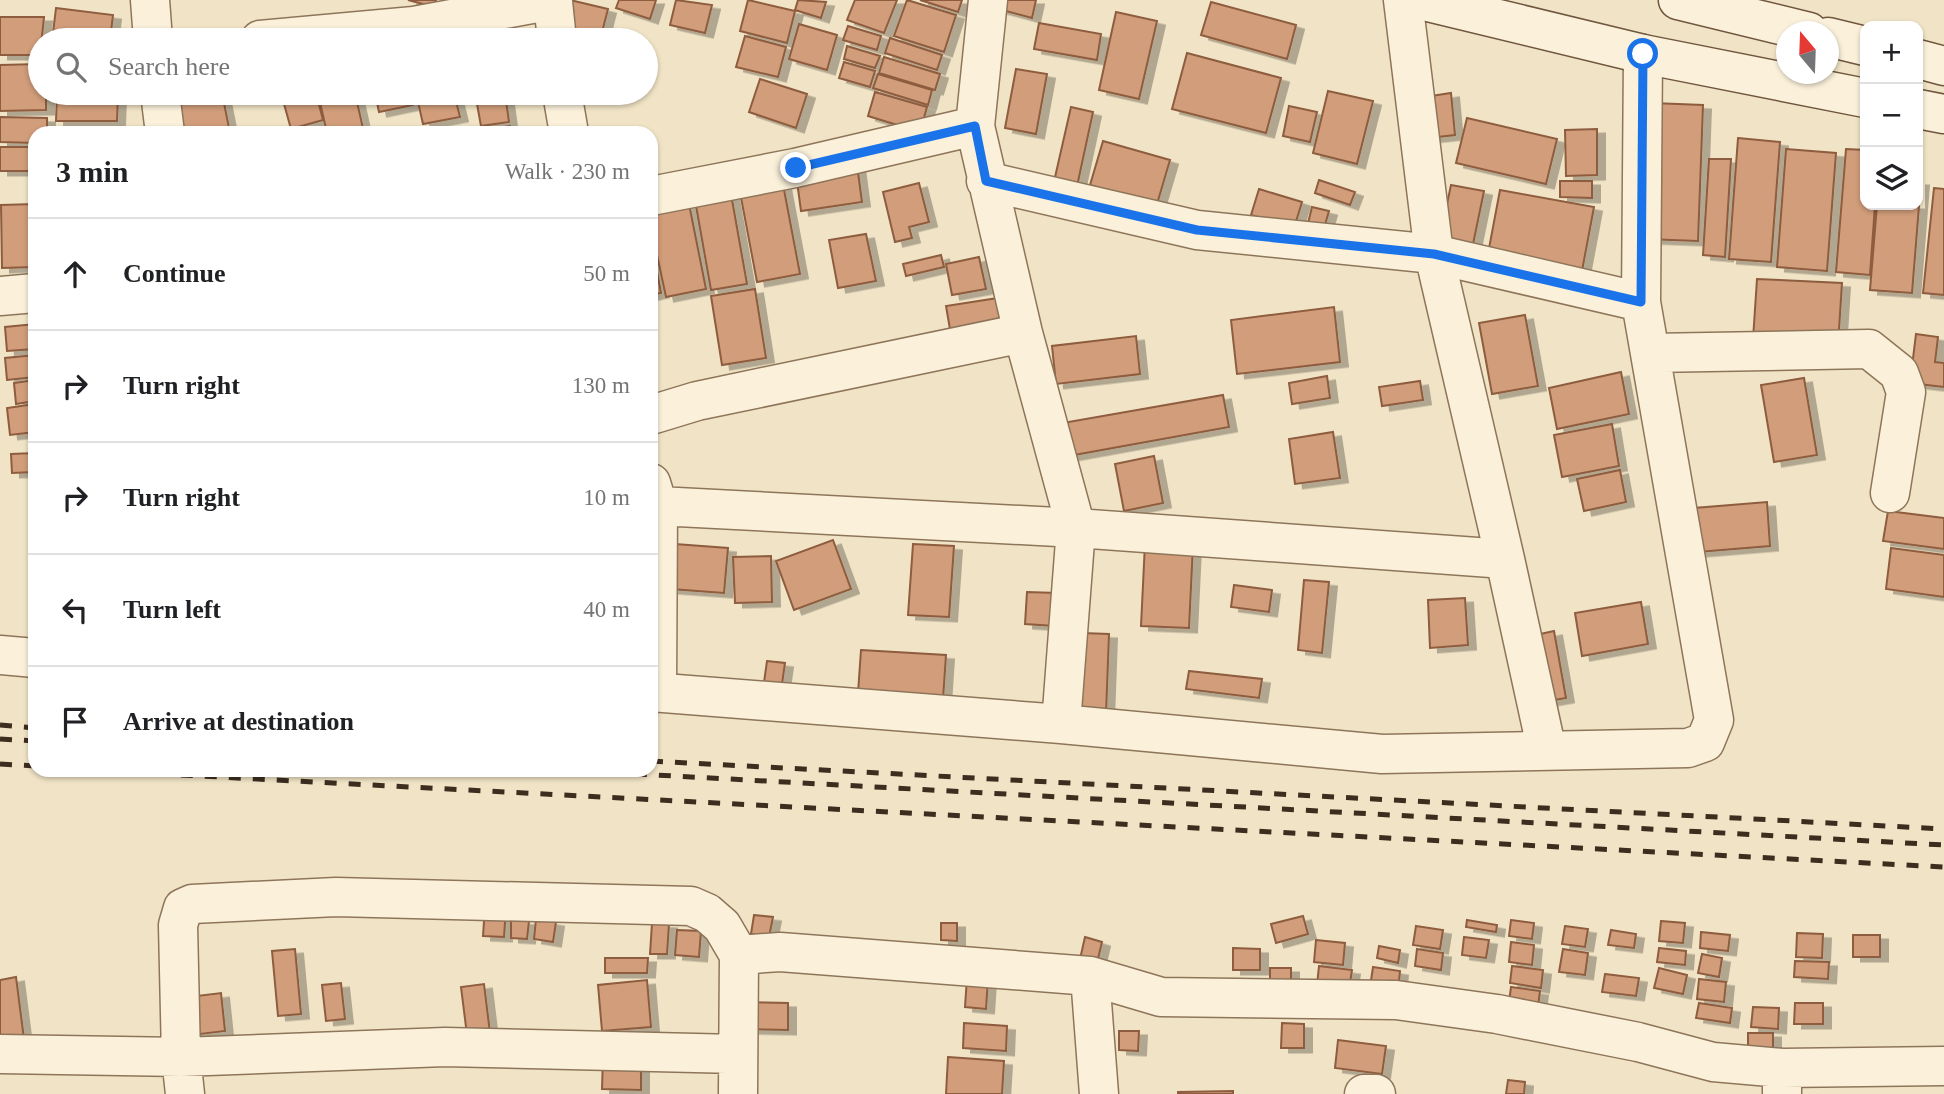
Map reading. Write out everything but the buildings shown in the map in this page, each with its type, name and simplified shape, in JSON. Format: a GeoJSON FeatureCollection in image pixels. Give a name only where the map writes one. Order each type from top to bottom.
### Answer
{"type":"FeatureCollection","features":[{"type":"Feature","properties":{"kind":"street"},"geometry":{"type":"LineString","coordinates":[[988,0],[975,126],[1023,333],[1076,528],[1061,724]]}},
{"type":"Feature","properties":{"kind":"street"},"geometry":{"type":"LineString","coordinates":[[1404,0],[1434,254],[1547,751]]}},
{"type":"Feature","properties":{"kind":"street"},"geometry":{"type":"LineString","coordinates":[[1420,0],[1643,54],[1860,97]]}},
{"type":"Feature","properties":{"kind":"street"},"geometry":{"type":"LineString","coordinates":[[1678,0],[1723,5],[1776,22]]}},
{"type":"Feature","properties":{"kind":"street"},"geometry":{"type":"LineString","coordinates":[[392,28],[553,1],[556,28]]}},
{"type":"Feature","properties":{"kind":"street"},"geometry":{"type":"LineString","coordinates":[[1839,40],[1860,45]]}},
{"type":"Feature","properties":{"kind":"street"},"geometry":{"type":"LineString","coordinates":[[658,692],[1061,724],[1382,754],[1688,748],[1705,742],[1714,720],[1641,302],[1643,54]]}},
{"type":"Feature","properties":{"kind":"street"},"geometry":{"type":"LineString","coordinates":[[1923,60],[1944,66]]}},
{"type":"Feature","properties":{"kind":"street"},"geometry":{"type":"LineString","coordinates":[[162,105],[164,126]]}},
{"type":"Feature","properties":{"kind":"street"},"geometry":{"type":"LineString","coordinates":[[564,105],[568,126]]}},
{"type":"Feature","properties":{"kind":"street"},"geometry":{"type":"LineString","coordinates":[[1923,110],[1944,114]]}},
{"type":"Feature","properties":{"kind":"street"},"geometry":{"type":"LineString","coordinates":[[658,195],[796,168],[975,126]]}},
{"type":"Feature","properties":{"kind":"street"},"geometry":{"type":"LineString","coordinates":[[986,181],[1197,230],[1434,254],[1641,302]]}},
{"type":"Feature","properties":{"kind":"street"},"geometry":{"type":"LineString","coordinates":[[0,296],[28,294]]}},
{"type":"Feature","properties":{"kind":"street"},"geometry":{"type":"LineString","coordinates":[[658,413],[697,401],[1023,333]]}},
{"type":"Feature","properties":{"kind":"street"},"geometry":{"type":"LineString","coordinates":[[1651,353],[1869,349],[1899,373],[1906,392],[1890,494]]}},
{"type":"Feature","properties":{"kind":"street"},"geometry":{"type":"LineString","coordinates":[[658,495],[1505,559]]}},
{"type":"Feature","properties":{"kind":"street"},"geometry":{"type":"LineString","coordinates":[[0,655],[28,657]]}},
{"type":"Feature","properties":{"kind":"street"},"geometry":{"type":"LineString","coordinates":[[183,1076],[178,925],[183,908],[192,904],[336,897],[691,906],[707,913],[722,926],[739,955],[738,1094]]}},
{"type":"Feature","properties":{"kind":"street"},"geometry":{"type":"LineString","coordinates":[[739,955],[780,952],[1090,976],[1161,997],[1396,1000],[1497,1014],[1638,1042],[1782,1081],[1944,1066]]}},
{"type":"Feature","properties":{"kind":"street"},"geometry":{"type":"LineString","coordinates":[[1090,976],[1099,1094]]}},
{"type":"Feature","properties":{"kind":"street"},"geometry":{"type":"LineString","coordinates":[[0,1054],[183,1076],[445,1047],[737,1054]]}},
{"type":"Feature","properties":{"kind":"street"},"geometry":{"type":"LineString","coordinates":[[1364,1094],[1376,1094]]}},
{"type":"Feature","properties":{"kind":"railway"},"geometry":{"type":"LineString","coordinates":[[0,725],[28,727]]}},
{"type":"Feature","properties":{"kind":"railway"},"geometry":{"type":"LineString","coordinates":[[0,739],[28,741]]}},
{"type":"Feature","properties":{"kind":"railway"},"geometry":{"type":"LineString","coordinates":[[658,761],[1944,829]]}},
{"type":"Feature","properties":{"kind":"railway"},"geometry":{"type":"LineString","coordinates":[[0,764],[28,766]]}},
{"type":"Feature","properties":{"kind":"railway"},"geometry":{"type":"LineString","coordinates":[[658,775],[1944,845]]}},
{"type":"Feature","properties":{"kind":"railway"},"geometry":{"type":"LineString","coordinates":[[219,777],[1944,867]]}},
{"type":"Feature","properties":{"kind":"route"},"geometry":{"type":"LineString","coordinates":[[796,168],[975,126],[986,181],[1197,230],[1434,254],[1641,302],[1643,54]]}}]}
